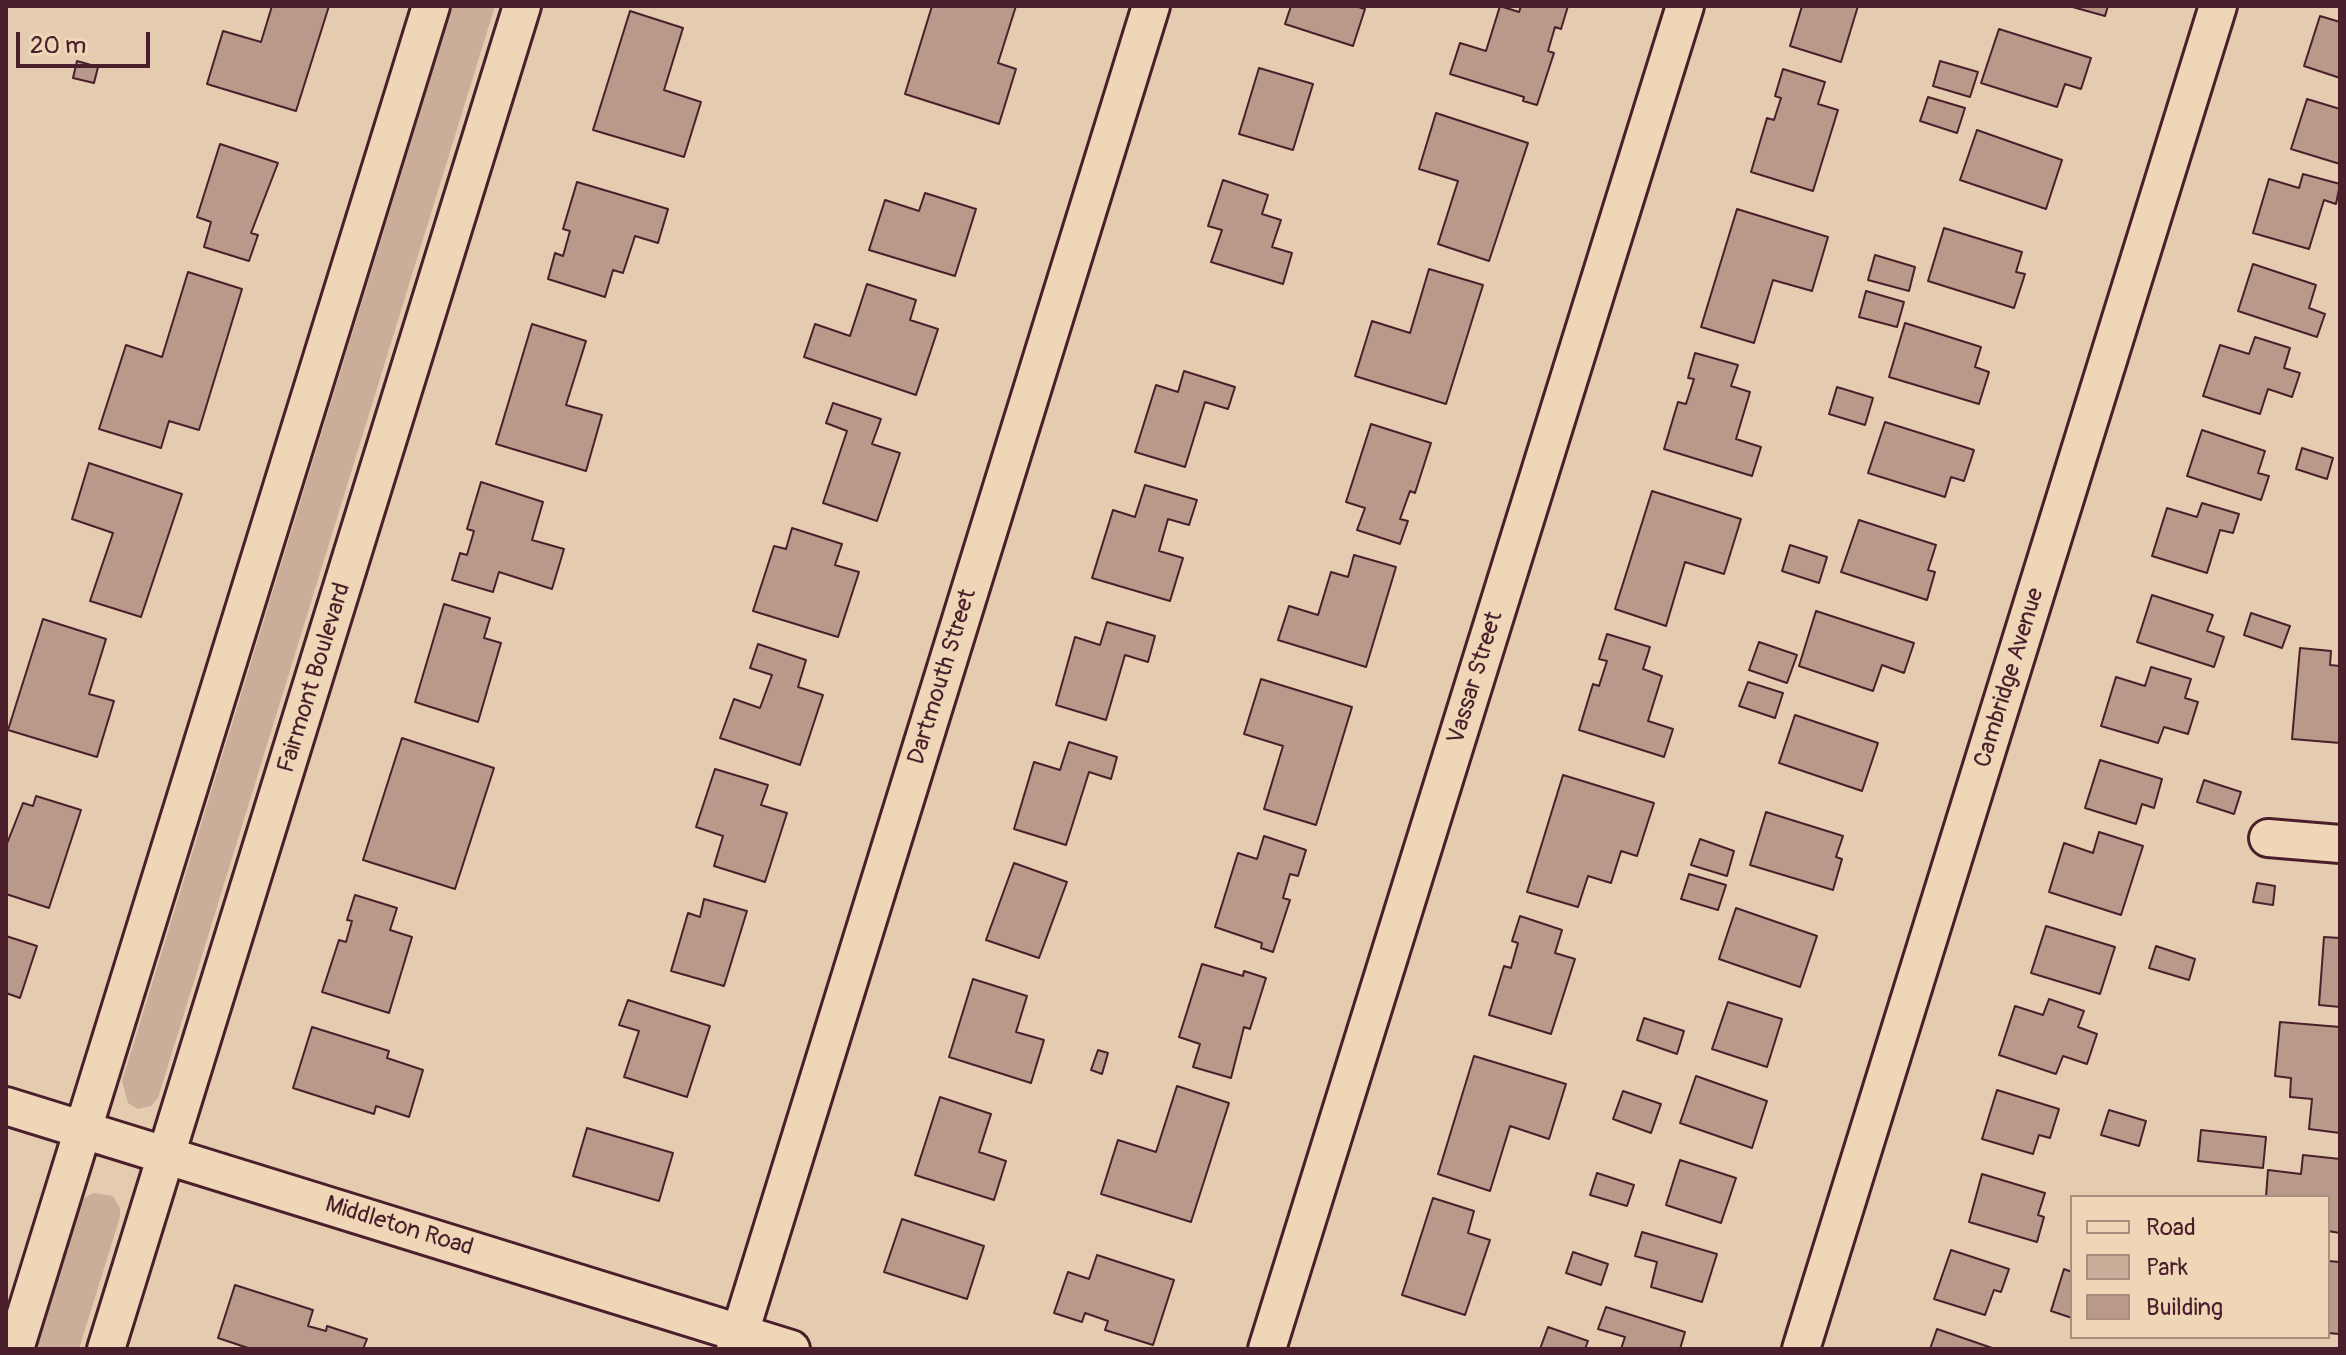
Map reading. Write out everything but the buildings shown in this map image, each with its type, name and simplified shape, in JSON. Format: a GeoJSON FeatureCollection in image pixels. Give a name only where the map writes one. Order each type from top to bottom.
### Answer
{"type":"FeatureCollection","features":[{"type":"Feature","properties":{"kind":"street"},"geometry":{"type":"LineString","coordinates":[[15,1349],[431,6]]}},
{"type":"Feature","properties":{"kind":"street","name":"Fairmont Boulevard"},"geometry":{"type":"LineString","coordinates":[[106,1349],[522,6]]}},
{"type":"Feature","properties":{"kind":"street","name":"Dartmouth Street"},"geometry":{"type":"LineString","coordinates":[[738,1341],[1151,6]]}},
{"type":"Feature","properties":{"kind":"street","name":"Vassar Street"},"geometry":{"type":"LineString","coordinates":[[1267,1349],[1685,6]]}},
{"type":"Feature","properties":{"kind":"street","name":"Cambridge Avenue"},"geometry":{"type":"LineString","coordinates":[[1801,1349],[2218,6]]}},
{"type":"Feature","properties":{"kind":"street"},"geometry":{"type":"LineString","coordinates":[[2268,838],[2340,844]]}},
{"type":"Feature","properties":{"kind":"street","name":"Middleton Road"},"geometry":{"type":"LineString","coordinates":[[6,1106],[738,1341],[791,1349]]}},
{"type":"Feature","properties":{"kind":"green space"},"geometry":{"type":"Polygon","coordinates":[[[453,6],[495,6],[158,1098],[151,1106],[138,1109],[128,1103],[122,1081],[453,6]]]}},
{"type":"Feature","properties":{"kind":"green space"},"geometry":{"type":"Polygon","coordinates":[[[93,1193],[113,1196],[120,1208],[120,1217],[79,1349],[35,1349],[81,1200],[93,1193]]]}}]}
